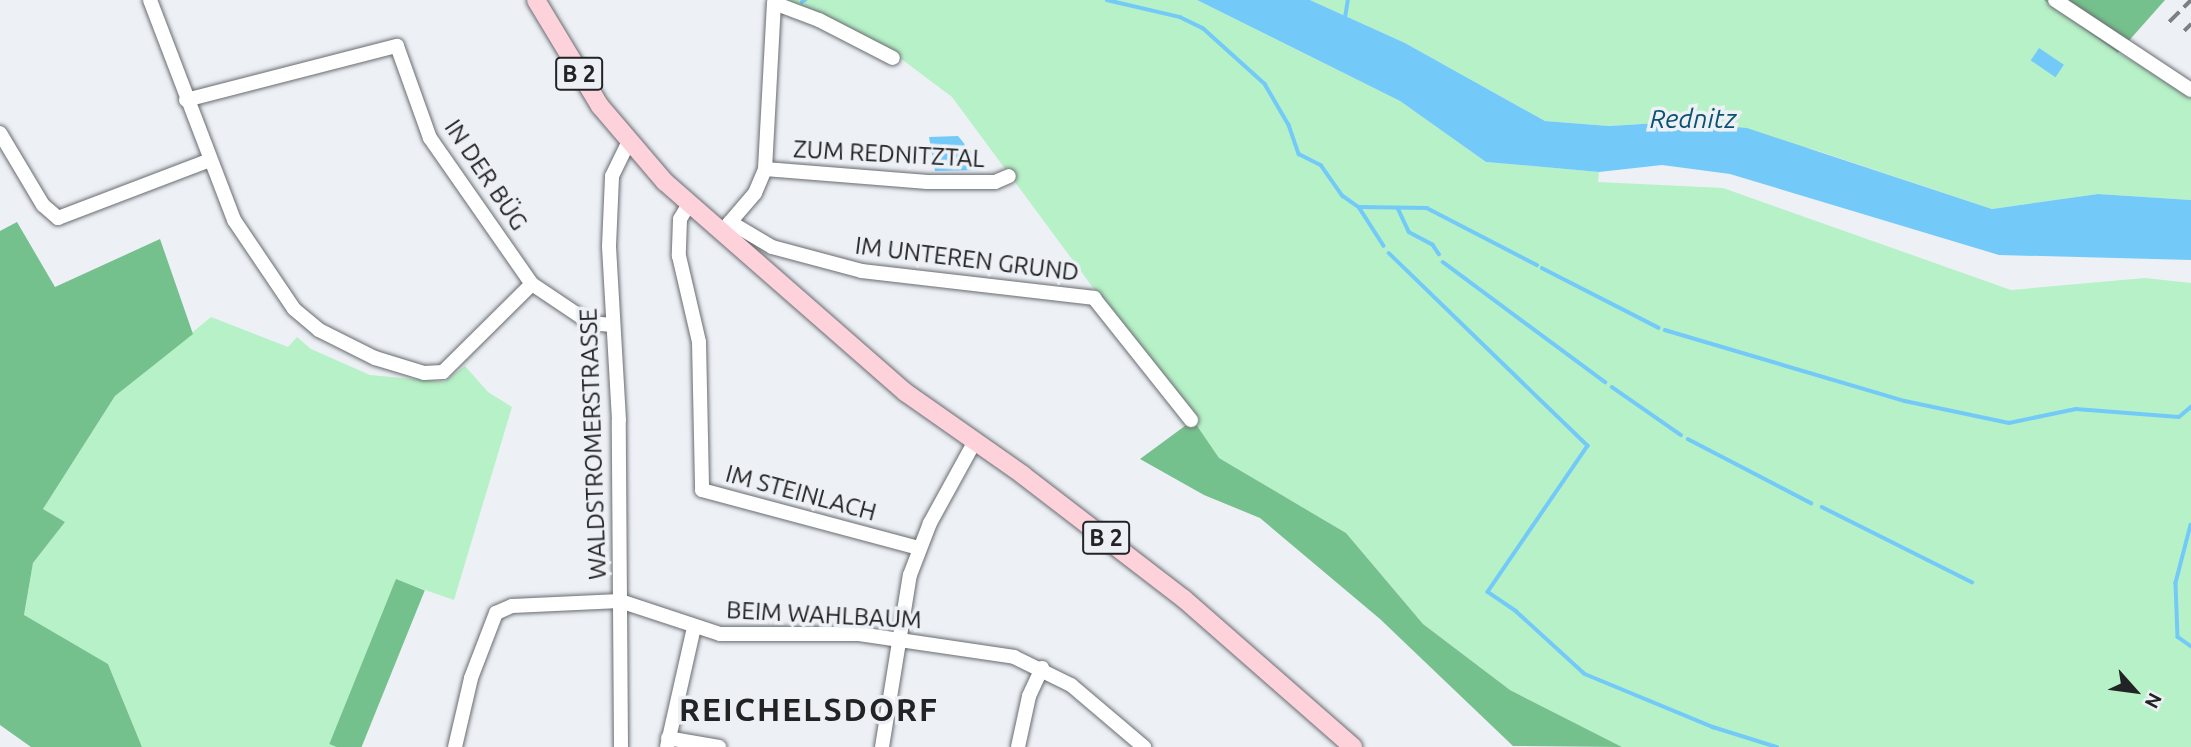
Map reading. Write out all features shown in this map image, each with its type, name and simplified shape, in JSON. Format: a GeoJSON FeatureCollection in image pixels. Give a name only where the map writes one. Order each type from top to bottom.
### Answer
{"type":"FeatureCollection","features":[{"type":"Feature","properties":{"kind":"main road","name":"B 2"},"geometry":{"type":"LineString","coordinates":[[536,0],[591,93],[628,143],[689,204],[726,227],[905,392],[975,441],[1235,640],[1353,747]]}},
{"type":"Feature","properties":{"kind":"street"},"geometry":{"type":"LineString","coordinates":[[150,0],[208,161],[234,220],[294,309],[343,345],[424,373],[443,372],[532,284]]}},
{"type":"Feature","properties":{"kind":"street"},"geometry":{"type":"LineString","coordinates":[[2055,0],[2191,90]]}},
{"type":"Feature","properties":{"kind":"street"},"geometry":{"type":"LineString","coordinates":[[726,227],[755,192],[765,169],[774,3],[819,20],[893,58]]}},
{"type":"Feature","properties":{"kind":"street","name":"IN DER BÜG"},"geometry":{"type":"LineString","coordinates":[[186,100],[397,46],[430,138],[532,284],[590,323],[612,325]]}},
{"type":"Feature","properties":{"kind":"street"},"geometry":{"type":"LineString","coordinates":[[0,132],[43,205],[58,218],[208,161]]}},
{"type":"Feature","properties":{"kind":"street","name":"WALDSTROMERSTRASSE"},"geometry":{"type":"LineString","coordinates":[[621,747],[619,420],[612,325],[612,176],[628,143]]}},
{"type":"Feature","properties":{"kind":"street","name":"ZUM REDNITZTAL"},"geometry":{"type":"LineString","coordinates":[[765,169],[927,182],[995,182],[1009,176]]}},
{"type":"Feature","properties":{"kind":"street","name":"IM STEINLACH"},"geometry":{"type":"LineString","coordinates":[[689,204],[680,219],[678,256],[699,342],[703,415],[702,490],[919,548]]}},
{"type":"Feature","properties":{"kind":"street","name":"IM UNTEREN GRUND"},"geometry":{"type":"LineString","coordinates":[[726,227],[772,247],[862,271],[1094,298],[1191,420]]}},
{"type":"Feature","properties":{"kind":"street"},"geometry":{"type":"LineString","coordinates":[[882,747],[897,639],[919,548],[975,441]]}},
{"type":"Feature","properties":{"kind":"street","name":"BEIM WAHLBAUM"},"geometry":{"type":"LineString","coordinates":[[455,747],[471,678],[496,613],[512,606],[620,601],[720,634],[897,639],[993,652],[1042,668],[1089,697],[1144,747]]}},
{"type":"Feature","properties":{"kind":"street"},"geometry":{"type":"LineString","coordinates":[[694,627],[667,743],[719,747]]}},
{"type":"Feature","properties":{"kind":"street"},"geometry":{"type":"LineString","coordinates":[[1018,747],[1029,696],[1042,668]]}},
{"type":"Feature","properties":{"kind":"green space"},"geometry":{"type":"Polygon","coordinates":[[[773,0],[1197,0],[1400,101],[1486,162],[1599,172],[1598,182],[1723,188],[2011,290],[2145,278],[2191,283],[2191,747],[1622,747],[1510,690],[1423,624],[1346,533],[1219,458],[952,97],[896,55],[773,0]]]}},
{"type":"Feature","properties":{"kind":"green space"},"geometry":{"type":"Polygon","coordinates":[[[1310,0],[2044,0],[2118,53],[2191,94],[2191,200],[2098,194],[1992,209],[1812,149],[1675,122],[1609,126],[1545,121],[1405,43],[1310,0]]]}},
{"type":"Feature","properties":{"kind":"green space"},"geometry":{"type":"Polygon","coordinates":[[[2044,0],[2165,0],[2118,53],[2044,0]]]}},
{"type":"Feature","properties":{"kind":"green space"},"geometry":{"type":"Polygon","coordinates":[[[17,222],[55,287],[160,239],[193,334],[115,396],[43,509],[65,522],[33,563],[24,615],[108,664],[142,747],[31,747],[0,725],[0,231],[17,222]]]}},
{"type":"Feature","properties":{"kind":"green space"},"geometry":{"type":"Polygon","coordinates":[[[211,317],[288,347],[297,337],[311,349],[370,375],[444,382],[465,366],[488,392],[512,407],[454,600],[396,580],[337,747],[142,747],[108,664],[24,616],[33,563],[65,522],[43,509],[115,396],[211,317]]]}},
{"type":"Feature","properties":{"kind":"green space"},"geometry":{"type":"Polygon","coordinates":[[[1193,420],[1219,458],[1346,533],[1423,624],[1510,690],[1622,747],[1513,746],[1380,619],[1260,518],[1204,495],[1140,459],[1193,420]]]}},
{"type":"Feature","properties":{"kind":"green space"},"geometry":{"type":"Polygon","coordinates":[[[396,579],[425,591],[362,747],[337,747],[329,744],[396,579]]]}},
{"type":"Feature","properties":{"kind":"water"},"geometry":{"type":"Polygon","coordinates":[[[1197,0],[1310,0],[1405,43],[1545,121],[1609,126],[1675,122],[1747,128],[1992,209],[2098,194],[2191,200],[2191,260],[1999,255],[1730,174],[1662,165],[1599,172],[1486,162],[1400,101],[1197,0]]]}},
{"type":"Feature","properties":{"kind":"water"},"geometry":{"type":"Polygon","coordinates":[[[2039,48],[2064,65],[2055,77],[2031,60],[2039,48]]]}},
{"type":"Feature","properties":{"kind":"water"},"geometry":{"type":"Polygon","coordinates":[[[958,136],[986,170],[935,171],[929,137],[958,136]]]}},
{"type":"Feature","properties":{"kind":"waterway"},"geometry":{"type":"LineString","coordinates":[[1107,0],[1180,17],[1203,28],[1265,84],[1289,125],[1299,154],[1321,165],[1343,196],[1359,207],[1384,246]]}},
{"type":"Feature","properties":{"kind":"waterway"},"geometry":{"type":"LineString","coordinates":[[1345,18],[1348,0]]}},
{"type":"Feature","properties":{"kind":"waterway"},"geometry":{"type":"LineString","coordinates":[[1359,207],[1427,208],[1537,265]]}},
{"type":"Feature","properties":{"kind":"waterway"},"geometry":{"type":"LineString","coordinates":[[1398,208],[1409,232],[1433,245],[1439,254]]}},
{"type":"Feature","properties":{"kind":"waterway"},"geometry":{"type":"LineString","coordinates":[[1389,253],[1588,446],[1488,592],[1516,611],[1585,674],[1713,727],[1777,747]]}},
{"type":"Feature","properties":{"kind":"waterway"},"geometry":{"type":"LineString","coordinates":[[1443,262],[1605,382]]}},
{"type":"Feature","properties":{"kind":"waterway"},"geometry":{"type":"LineString","coordinates":[[1542,268],[1659,328]]}},
{"type":"Feature","properties":{"kind":"waterway"},"geometry":{"type":"LineString","coordinates":[[1665,330],[1905,401],[2009,423],[2076,409],[2179,417],[2191,407]]}},
{"type":"Feature","properties":{"kind":"waterway"},"geometry":{"type":"LineString","coordinates":[[1612,387],[1681,435]]}},
{"type":"Feature","properties":{"kind":"waterway"},"geometry":{"type":"LineString","coordinates":[[1688,439],[1811,503]]}},
{"type":"Feature","properties":{"kind":"waterway"},"geometry":{"type":"LineString","coordinates":[[1822,507],[1972,582]]}},
{"type":"Feature","properties":{"kind":"waterway"},"geometry":{"type":"LineString","coordinates":[[2191,525],[2176,583],[2178,637],[2191,646]]}},
{"type":"Feature","properties":{"kind":"railway"},"geometry":{"type":"LineString","coordinates":[[2169,22],[2191,0]]}},
{"type":"Feature","properties":{"kind":"railway"},"geometry":{"type":"LineString","coordinates":[[2184,31],[2191,24]]}},
{"type":"Feature","properties":{"kind":"district","name":"REICHELSDORF"},"geometry":{"type":"Point","coordinates":[809,709]}},
{"type":"Feature","properties":{"kind":"water label","name":"Rednitz"},"geometry":{"type":"Point","coordinates":[1693,119]}}]}
